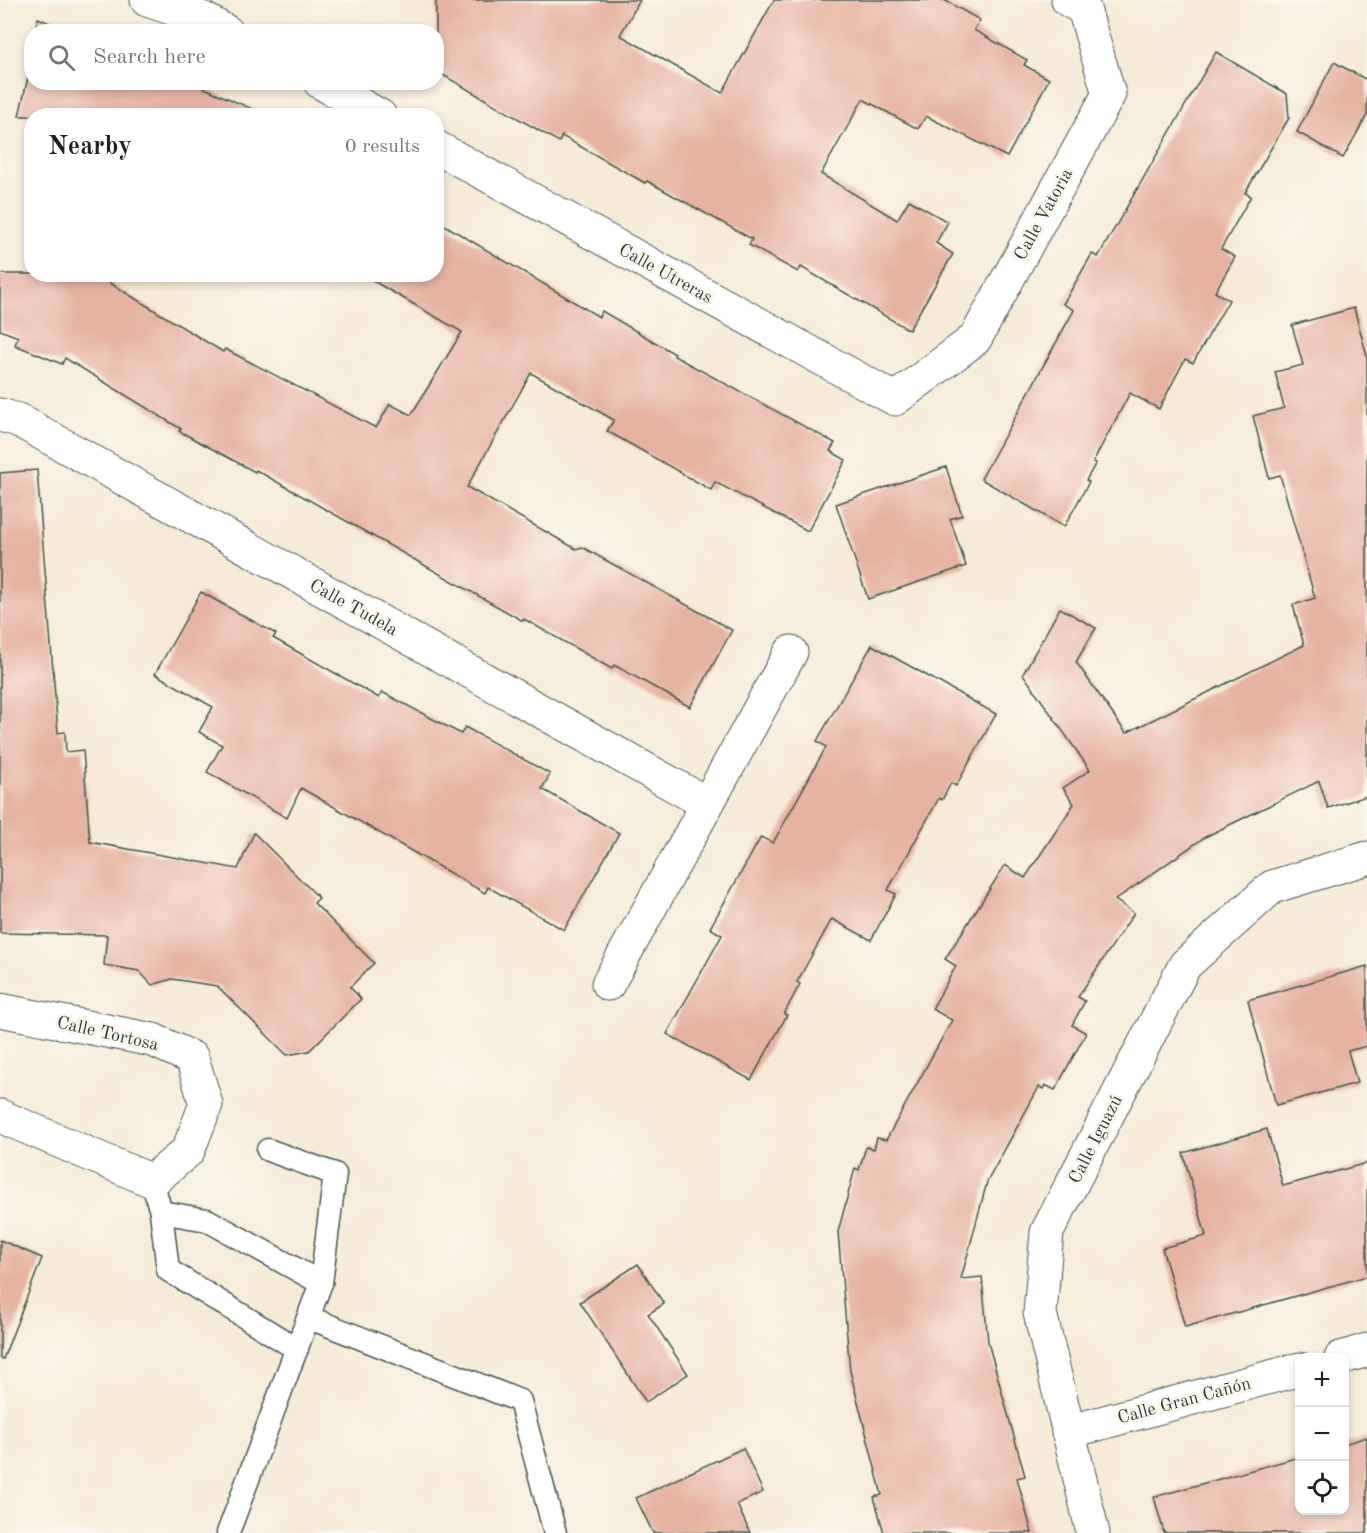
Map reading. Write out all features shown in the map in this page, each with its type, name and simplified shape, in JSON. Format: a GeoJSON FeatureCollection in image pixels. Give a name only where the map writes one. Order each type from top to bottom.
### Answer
{"type":"FeatureCollection","features":[{"type":"Feature","properties":{"kind":"street"},"geometry":{"type":"LineString","coordinates":[[147,0],[213,24]]}},
{"type":"Feature","properties":{"kind":"street","name":"Calle Vatoria"},"geometry":{"type":"LineString","coordinates":[[895,399],[975,339],[1109,93],[1084,9],[1068,0]]}},
{"type":"Feature","properties":{"kind":"street"},"geometry":{"type":"LineString","coordinates":[[334,90],[366,108]]}},
{"type":"Feature","properties":{"kind":"street","name":"Calle Utreras"},"geometry":{"type":"LineString","coordinates":[[444,151],[895,399]]}},
{"type":"Feature","properties":{"kind":"street","name":"Calle Tudela"},"geometry":{"type":"LineString","coordinates":[[0,415],[18,420],[39,431],[706,803]]}},
{"type":"Feature","properties":{"kind":"street"},"geometry":{"type":"LineString","coordinates":[[608,984],[706,803],[792,652]]}},
{"type":"Feature","properties":{"kind":"street","name":"Calle Iguazú"},"geometry":{"type":"LineString","coordinates":[[1093,1533],[1040,1313],[1047,1232],[1185,965],[1272,887],[1367,858]]}},
{"type":"Feature","properties":{"kind":"street","name":"Calle Tortosa"},"geometry":{"type":"LineString","coordinates":[[0,1010],[153,1040],[192,1058],[206,1104],[188,1151],[152,1181]]}},
{"type":"Feature","properties":{"kind":"street"},"geometry":{"type":"LineString","coordinates":[[0,1116],[152,1181]]}},
{"type":"Feature","properties":{"kind":"street"},"geometry":{"type":"LineString","coordinates":[[1349,1356],[1367,1350]]}},
{"type":"Feature","properties":{"kind":"street","name":"Calle Gran Cañón"},"geometry":{"type":"LineString","coordinates":[[1068,1432],[1295,1370]]}},
{"type":"Feature","properties":{"kind":"lane"},"geometry":{"type":"LineString","coordinates":[[228,1533],[310,1318],[321,1283],[335,1174],[268,1150]]}},
{"type":"Feature","properties":{"kind":"lane"},"geometry":{"type":"LineString","coordinates":[[152,1181],[161,1212],[168,1270],[297,1349]]}},
{"type":"Feature","properties":{"kind":"lane"},"geometry":{"type":"LineString","coordinates":[[161,1212],[207,1220],[321,1283]]}},
{"type":"Feature","properties":{"kind":"lane"},"geometry":{"type":"LineString","coordinates":[[310,1318],[520,1401],[555,1533]]}},
{"type":"Feature","properties":{"kind":"building"},"geometry":{"type":"Polygon","coordinates":[[[436,0],[640,0],[620,35],[722,93],[774,0],[944,0],[980,20],[974,30],[1027,60],[1024,65],[1049,79],[1007,157],[926,116],[918,129],[863,99],[821,174],[897,220],[909,200],[948,222],[936,243],[953,254],[909,330],[801,267],[798,272],[749,245],[752,239],[647,181],[645,183],[562,136],[559,142],[444,76],[444,24],[436,24],[436,0]]]}},
{"type":"Feature","properties":{"kind":"building"},"geometry":{"type":"Polygon","coordinates":[[[38,18],[52,24],[37,24],[38,18]]]}},
{"type":"Feature","properties":{"kind":"building"},"geometry":{"type":"Polygon","coordinates":[[[1216,52],[1287,94],[1289,118],[1245,193],[1251,196],[1221,249],[1235,257],[1215,292],[1229,300],[1193,363],[1185,359],[1159,409],[1130,393],[1093,462],[1096,463],[1086,480],[1089,482],[1064,527],[981,479],[1074,310],[1063,304],[1092,254],[1098,257],[1216,52]]]}},
{"type":"Feature","properties":{"kind":"building"},"geometry":{"type":"Polygon","coordinates":[[[1334,62],[1367,80],[1367,115],[1343,158],[1297,132],[1334,62]]]}},
{"type":"Feature","properties":{"kind":"building"},"geometry":{"type":"Polygon","coordinates":[[[25,90],[209,90],[250,108],[24,108],[24,116],[19,116],[25,90]]]}},
{"type":"Feature","properties":{"kind":"building"},"geometry":{"type":"Polygon","coordinates":[[[444,225],[599,317],[602,311],[675,354],[674,356],[835,443],[830,451],[846,460],[808,531],[715,482],[711,490],[607,431],[614,420],[531,373],[467,487],[576,549],[582,547],[732,630],[690,707],[614,665],[612,669],[524,619],[523,621],[256,470],[255,472],[179,431],[181,429],[65,358],[62,364],[15,345],[18,337],[0,330],[0,274],[24,274],[24,282],[108,282],[223,352],[225,349],[376,428],[390,404],[411,415],[462,332],[375,282],[444,282],[444,225]]]}},
{"type":"Feature","properties":{"kind":"building"},"geometry":{"type":"Polygon","coordinates":[[[1354,308],[1367,356],[1367,796],[1328,808],[1319,781],[1205,837],[1115,900],[1134,913],[1078,997],[1085,1001],[1072,1025],[1086,1033],[1055,1090],[1045,1085],[1043,1089],[1039,1087],[987,1182],[961,1279],[982,1277],[988,1342],[1025,1476],[1017,1478],[1032,1533],[884,1533],[874,1497],[882,1495],[850,1371],[838,1232],[855,1168],[859,1170],[866,1147],[874,1149],[877,1138],[886,1140],[952,1020],[932,1009],[956,966],[945,959],[1005,865],[1025,878],[1074,804],[1063,788],[1090,770],[1023,674],[1060,608],[1096,628],[1076,662],[1126,733],[1304,645],[1293,605],[1315,598],[1280,475],[1269,478],[1253,416],[1284,408],[1275,372],[1303,365],[1292,325],[1354,308]]]}},
{"type":"Feature","properties":{"kind":"building"},"geometry":{"type":"Polygon","coordinates":[[[946,467],[962,515],[950,519],[966,566],[868,599],[836,504],[946,467]]]}},
{"type":"Feature","properties":{"kind":"building"},"geometry":{"type":"Polygon","coordinates":[[[37,470],[58,733],[65,732],[66,752],[83,750],[90,842],[238,869],[254,833],[319,898],[314,903],[374,963],[350,987],[361,999],[309,1051],[287,1055],[217,986],[172,979],[152,985],[139,971],[104,965],[107,935],[0,933],[0,473],[37,470]]]}},
{"type":"Feature","properties":{"kind":"building"},"geometry":{"type":"Polygon","coordinates":[[[201,592],[276,634],[273,638],[379,698],[382,692],[461,734],[465,727],[550,774],[542,789],[619,833],[564,930],[488,887],[485,893],[301,788],[287,818],[207,772],[222,745],[199,732],[213,707],[155,674],[201,592]]]}},
{"type":"Feature","properties":{"kind":"building"},"geometry":{"type":"Polygon","coordinates":[[[872,645],[996,714],[956,786],[951,783],[942,800],[939,798],[888,890],[896,894],[871,940],[832,919],[797,982],[800,984],[784,1014],[787,1015],[751,1080],[667,1034],[722,935],[710,928],[761,837],[773,843],[826,747],[817,741],[872,645]]]}},
{"type":"Feature","properties":{"kind":"building"},"geometry":{"type":"Polygon","coordinates":[[[1367,966],[1367,1046],[1348,1051],[1357,1083],[1276,1105],[1248,1000],[1367,966]]]}},
{"type":"Feature","properties":{"kind":"building"},"geometry":{"type":"Polygon","coordinates":[[[1267,1129],[1283,1186],[1367,1163],[1367,1276],[1185,1327],[1162,1248],[1206,1236],[1183,1153],[1267,1129]]]}},
{"type":"Feature","properties":{"kind":"building"},"geometry":{"type":"Polygon","coordinates":[[[0,1240],[42,1258],[3,1359],[0,1358],[0,1240]]]}},
{"type":"Feature","properties":{"kind":"building"},"geometry":{"type":"Polygon","coordinates":[[[638,1264],[664,1304],[648,1314],[688,1374],[646,1402],[580,1302],[638,1264]]]}},
{"type":"Feature","properties":{"kind":"building"},"geometry":{"type":"Polygon","coordinates":[[[1367,1437],[1367,1533],[1164,1533],[1154,1497],[1295,1458],[1295,1515],[1349,1515],[1349,1442],[1367,1437]]]}},
{"type":"Feature","properties":{"kind":"building"},"geometry":{"type":"Polygon","coordinates":[[[743,1448],[763,1492],[737,1504],[750,1533],[653,1533],[636,1498],[743,1448]]]}}]}
